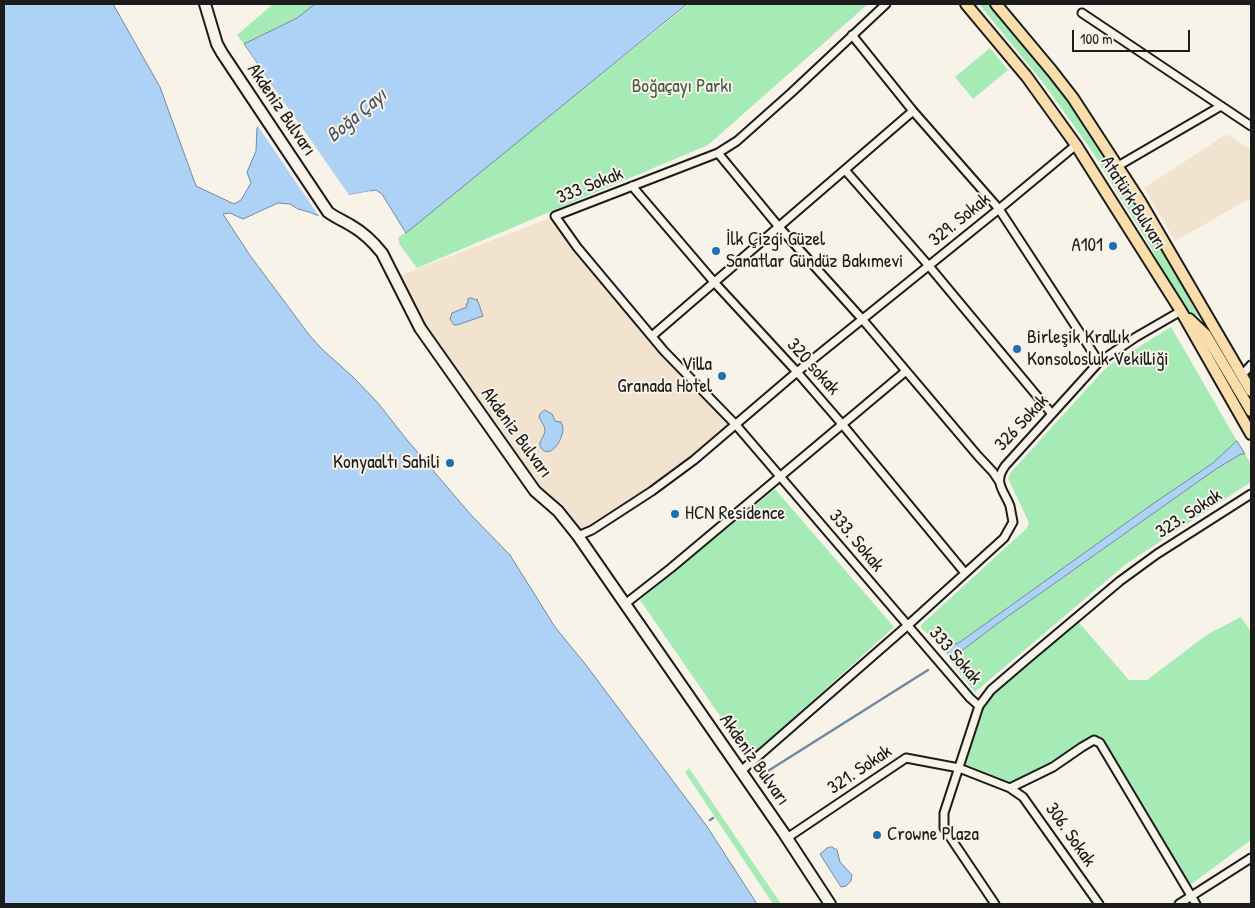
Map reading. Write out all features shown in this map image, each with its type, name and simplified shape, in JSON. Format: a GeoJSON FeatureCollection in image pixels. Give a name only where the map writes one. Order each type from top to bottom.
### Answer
{"type":"FeatureCollection","features":[{"type":"Feature","properties":{"kind":"main road","name":"Akdeniz Bulvarı"},"geometry":{"type":"LineString","coordinates":[[205,4],[217,44],[222,54],[328,212],[354,227],[382,253],[420,328],[535,491],[558,511],[578,536],[787,838],[829,904]]}},
{"type":"Feature","properties":{"kind":"main road","name":"Atatürk Bulvarı"},"geometry":{"type":"LineString","coordinates":[[966,4],[1027,77],[1076,145],[1181,311],[1251,434]]}},
{"type":"Feature","properties":{"kind":"main road","name":"Atatürk Bulvarı"},"geometry":{"type":"LineString","coordinates":[[996,4],[1073,98],[1118,166],[1251,391]]}},
{"type":"Feature","properties":{"kind":"main road"},"geometry":{"type":"LineString","coordinates":[[1181,311],[1206,335],[1251,411]]}},
{"type":"Feature","properties":{"kind":"street","name":"333 Sokak"},"geometry":{"type":"LineString","coordinates":[[780,477],[736,425],[664,351],[577,247],[555,216],[718,154],[744,135],[886,4]]}},
{"type":"Feature","properties":{"kind":"street"},"geometry":{"type":"LineString","coordinates":[[1082,13],[1251,126]]}},
{"type":"Feature","properties":{"kind":"street"},"geometry":{"type":"LineString","coordinates":[[852,35],[913,111],[999,209],[1099,362]]}},
{"type":"Feature","properties":{"kind":"street"},"geometry":{"type":"LineString","coordinates":[[1118,166],[1221,106]]}},
{"type":"Feature","properties":{"kind":"street"},"geometry":{"type":"LineString","coordinates":[[652,336],[913,111]]}},
{"type":"Feature","properties":{"kind":"street","name":"329. Sokak"},"geometry":{"type":"LineString","coordinates":[[578,536],[592,530],[652,491],[694,460],[797,372],[1076,145]]}},
{"type":"Feature","properties":{"kind":"street"},"geometry":{"type":"LineString","coordinates":[[718,154],[779,227],[863,320],[999,481]]}},
{"type":"Feature","properties":{"kind":"street"},"geometry":{"type":"LineString","coordinates":[[845,170],[929,266],[1052,414]]}},
{"type":"Feature","properties":{"kind":"street","name":"320 sokak"},"geometry":{"type":"LineString","coordinates":[[632,186],[714,282],[842,424],[965,573]]}},
{"type":"Feature","properties":{"kind":"street","name":"326 Sokak"},"geometry":{"type":"LineString","coordinates":[[741,771],[907,626],[1004,538],[1013,522],[1010,506],[999,481],[1000,473],[1005,466],[1099,362],[1136,337],[1181,311]]}},
{"type":"Feature","properties":{"kind":"street"},"geometry":{"type":"LineString","coordinates":[[1242,375],[1251,365]]}},
{"type":"Feature","properties":{"kind":"street"},"geometry":{"type":"LineString","coordinates":[[625,604],[671,568],[906,371]]}},
{"type":"Feature","properties":{"kind":"street","name":"333. Sokak"},"geometry":{"type":"LineString","coordinates":[[780,477],[907,626]]}},
{"type":"Feature","properties":{"kind":"street","name":"323. Sokak"},"geometry":{"type":"LineString","coordinates":[[979,706],[992,690],[1120,581],[1157,554],[1251,495]]}},
{"type":"Feature","properties":{"kind":"street","name":"333 Sokak"},"geometry":{"type":"LineString","coordinates":[[907,626],[979,706]]}},
{"type":"Feature","properties":{"kind":"street"},"geometry":{"type":"LineString","coordinates":[[979,706],[944,813],[944,828],[995,904]]}},
{"type":"Feature","properties":{"kind":"street"},"geometry":{"type":"LineString","coordinates":[[1010,788],[1053,767],[1082,746],[1094,740],[1100,743],[1196,904]]}},
{"type":"Feature","properties":{"kind":"street","name":"321. Sokak"},"geometry":{"type":"LineString","coordinates":[[787,838],[906,758],[959,768],[1010,788]]}},
{"type":"Feature","properties":{"kind":"street","name":"306. Sokak"},"geometry":{"type":"LineString","coordinates":[[1010,788],[1023,797],[1099,904]]}},
{"type":"Feature","properties":{"kind":"street"},"geometry":{"type":"LineString","coordinates":[[1179,904],[1251,858]]}},
{"type":"Feature","properties":{"kind":"shaded area"},"geometry":{"type":"Polygon","coordinates":[[[1227,134],[1251,150],[1251,198],[1175,241],[1144,188],[1227,134]]]}},
{"type":"Feature","properties":{"kind":"shaded area"},"geometry":{"type":"Polygon","coordinates":[[[555,216],[664,351],[736,425],[694,460],[578,536],[535,491],[420,328],[394,278],[555,216]]]}},
{"type":"Feature","properties":{"kind":"green space"},"geometry":{"type":"Polygon","coordinates":[[[273,4],[315,4],[297,18],[244,44],[237,35],[273,4]]]}},
{"type":"Feature","properties":{"kind":"green space","name":"Boğaçayı Parkı"},"geometry":{"type":"Polygon","coordinates":[[[689,4],[868,4],[708,145],[417,268],[400,245],[398,238],[689,4]]]}},
{"type":"Feature","properties":{"kind":"green space"},"geometry":{"type":"Polygon","coordinates":[[[979,4],[990,4],[1067,100],[1175,271],[1202,324],[1180,301],[1147,241],[1092,151],[1044,84],[979,4]]]}},
{"type":"Feature","properties":{"kind":"green space"},"geometry":{"type":"Polygon","coordinates":[[[990,48],[1008,70],[973,99],[955,77],[990,48]]]}},
{"type":"Feature","properties":{"kind":"green space"},"geometry":{"type":"Polygon","coordinates":[[[1171,327],[1237,441],[1213,463],[960,642],[945,649],[921,628],[921,625],[1027,528],[1029,523],[1008,478],[1012,471],[1103,371],[1111,364],[1171,327]]]}},
{"type":"Feature","properties":{"kind":"green space"},"geometry":{"type":"Polygon","coordinates":[[[1241,454],[1245,454],[1251,464],[1251,482],[1126,564],[975,692],[954,666],[951,659],[997,624],[1216,469],[1241,454]]]}},
{"type":"Feature","properties":{"kind":"green space"},"geometry":{"type":"Polygon","coordinates":[[[775,489],[894,627],[749,758],[640,600],[775,489]]]}},
{"type":"Feature","properties":{"kind":"green space"},"geometry":{"type":"Polygon","coordinates":[[[1241,617],[1251,632],[1251,840],[1186,888],[1100,743],[1094,741],[1010,788],[959,768],[979,706],[1075,618],[1129,680],[1147,680],[1208,634],[1241,617]]]}},
{"type":"Feature","properties":{"kind":"green space"},"geometry":{"type":"Polygon","coordinates":[[[689,768],[781,904],[773,904],[685,772],[689,768]]]}},
{"type":"Feature","properties":{"kind":"water","name":"Boğa Çayı"},"geometry":{"type":"Polygon","coordinates":[[[4,4],[113,4],[160,87],[196,186],[234,204],[241,200],[251,183],[247,172],[256,151],[257,128],[282,100],[244,44],[297,18],[315,4],[687,4],[406,233],[382,194],[376,190],[349,195],[319,216],[298,209],[290,204],[278,203],[243,219],[230,213],[223,214],[249,254],[310,336],[378,403],[471,515],[510,555],[555,627],[586,665],[706,825],[757,904],[4,904],[4,4]]]}},
{"type":"Feature","properties":{"kind":"water"},"geometry":{"type":"Polygon","coordinates":[[[468,299],[477,299],[483,316],[454,325],[450,319],[452,313],[467,307],[468,299]]]}},
{"type":"Feature","properties":{"kind":"water"},"geometry":{"type":"Polygon","coordinates":[[[545,410],[552,414],[555,421],[561,422],[563,428],[559,442],[550,451],[540,447],[545,431],[539,417],[545,410]]]}},
{"type":"Feature","properties":{"kind":"water"},"geometry":{"type":"Polygon","coordinates":[[[1237,441],[1245,454],[1241,454],[1216,469],[997,624],[951,659],[945,649],[960,642],[1213,463],[1237,441]]]}},
{"type":"Feature","properties":{"kind":"water"},"geometry":{"type":"Polygon","coordinates":[[[832,847],[837,850],[840,862],[852,875],[851,881],[846,886],[841,887],[820,854],[827,848],[832,847]]]}},
{"type":"Feature","properties":{"kind":"pier"},"geometry":{"type":"Polygon","coordinates":[[[242,42],[349,195],[370,191],[371,194],[350,197],[318,219],[319,216],[257,125],[279,100],[241,45],[242,42]]]}},
{"type":"Feature","properties":{"kind":"waterway"},"geometry":{"type":"LineString","coordinates":[[760,776],[928,670]]}},
{"type":"Feature","properties":{"kind":"place","name":"A101"},"geometry":{"type":"Point","coordinates":[1113,246]}},
{"type":"Feature","properties":{"kind":"place","name":"İlk Çizgi Güzel Sanatlar Gündüz Bakımevi"},"geometry":{"type":"Point","coordinates":[716,251]}},
{"type":"Feature","properties":{"kind":"place","name":"Birleşik Krallık Konsolosluk Vekilliği"},"geometry":{"type":"Point","coordinates":[1017,349]}},
{"type":"Feature","properties":{"kind":"place","name":"Villa Granada Hotel"},"geometry":{"type":"Point","coordinates":[722,376]}},
{"type":"Feature","properties":{"kind":"place","name":"Konyaaltı Sahili"},"geometry":{"type":"Point","coordinates":[450,463]}},
{"type":"Feature","properties":{"kind":"place","name":"HCN Residence"},"geometry":{"type":"Point","coordinates":[675,514]}},
{"type":"Feature","properties":{"kind":"place","name":"Crowne Plaza"},"geometry":{"type":"Point","coordinates":[877,835]}}]}
